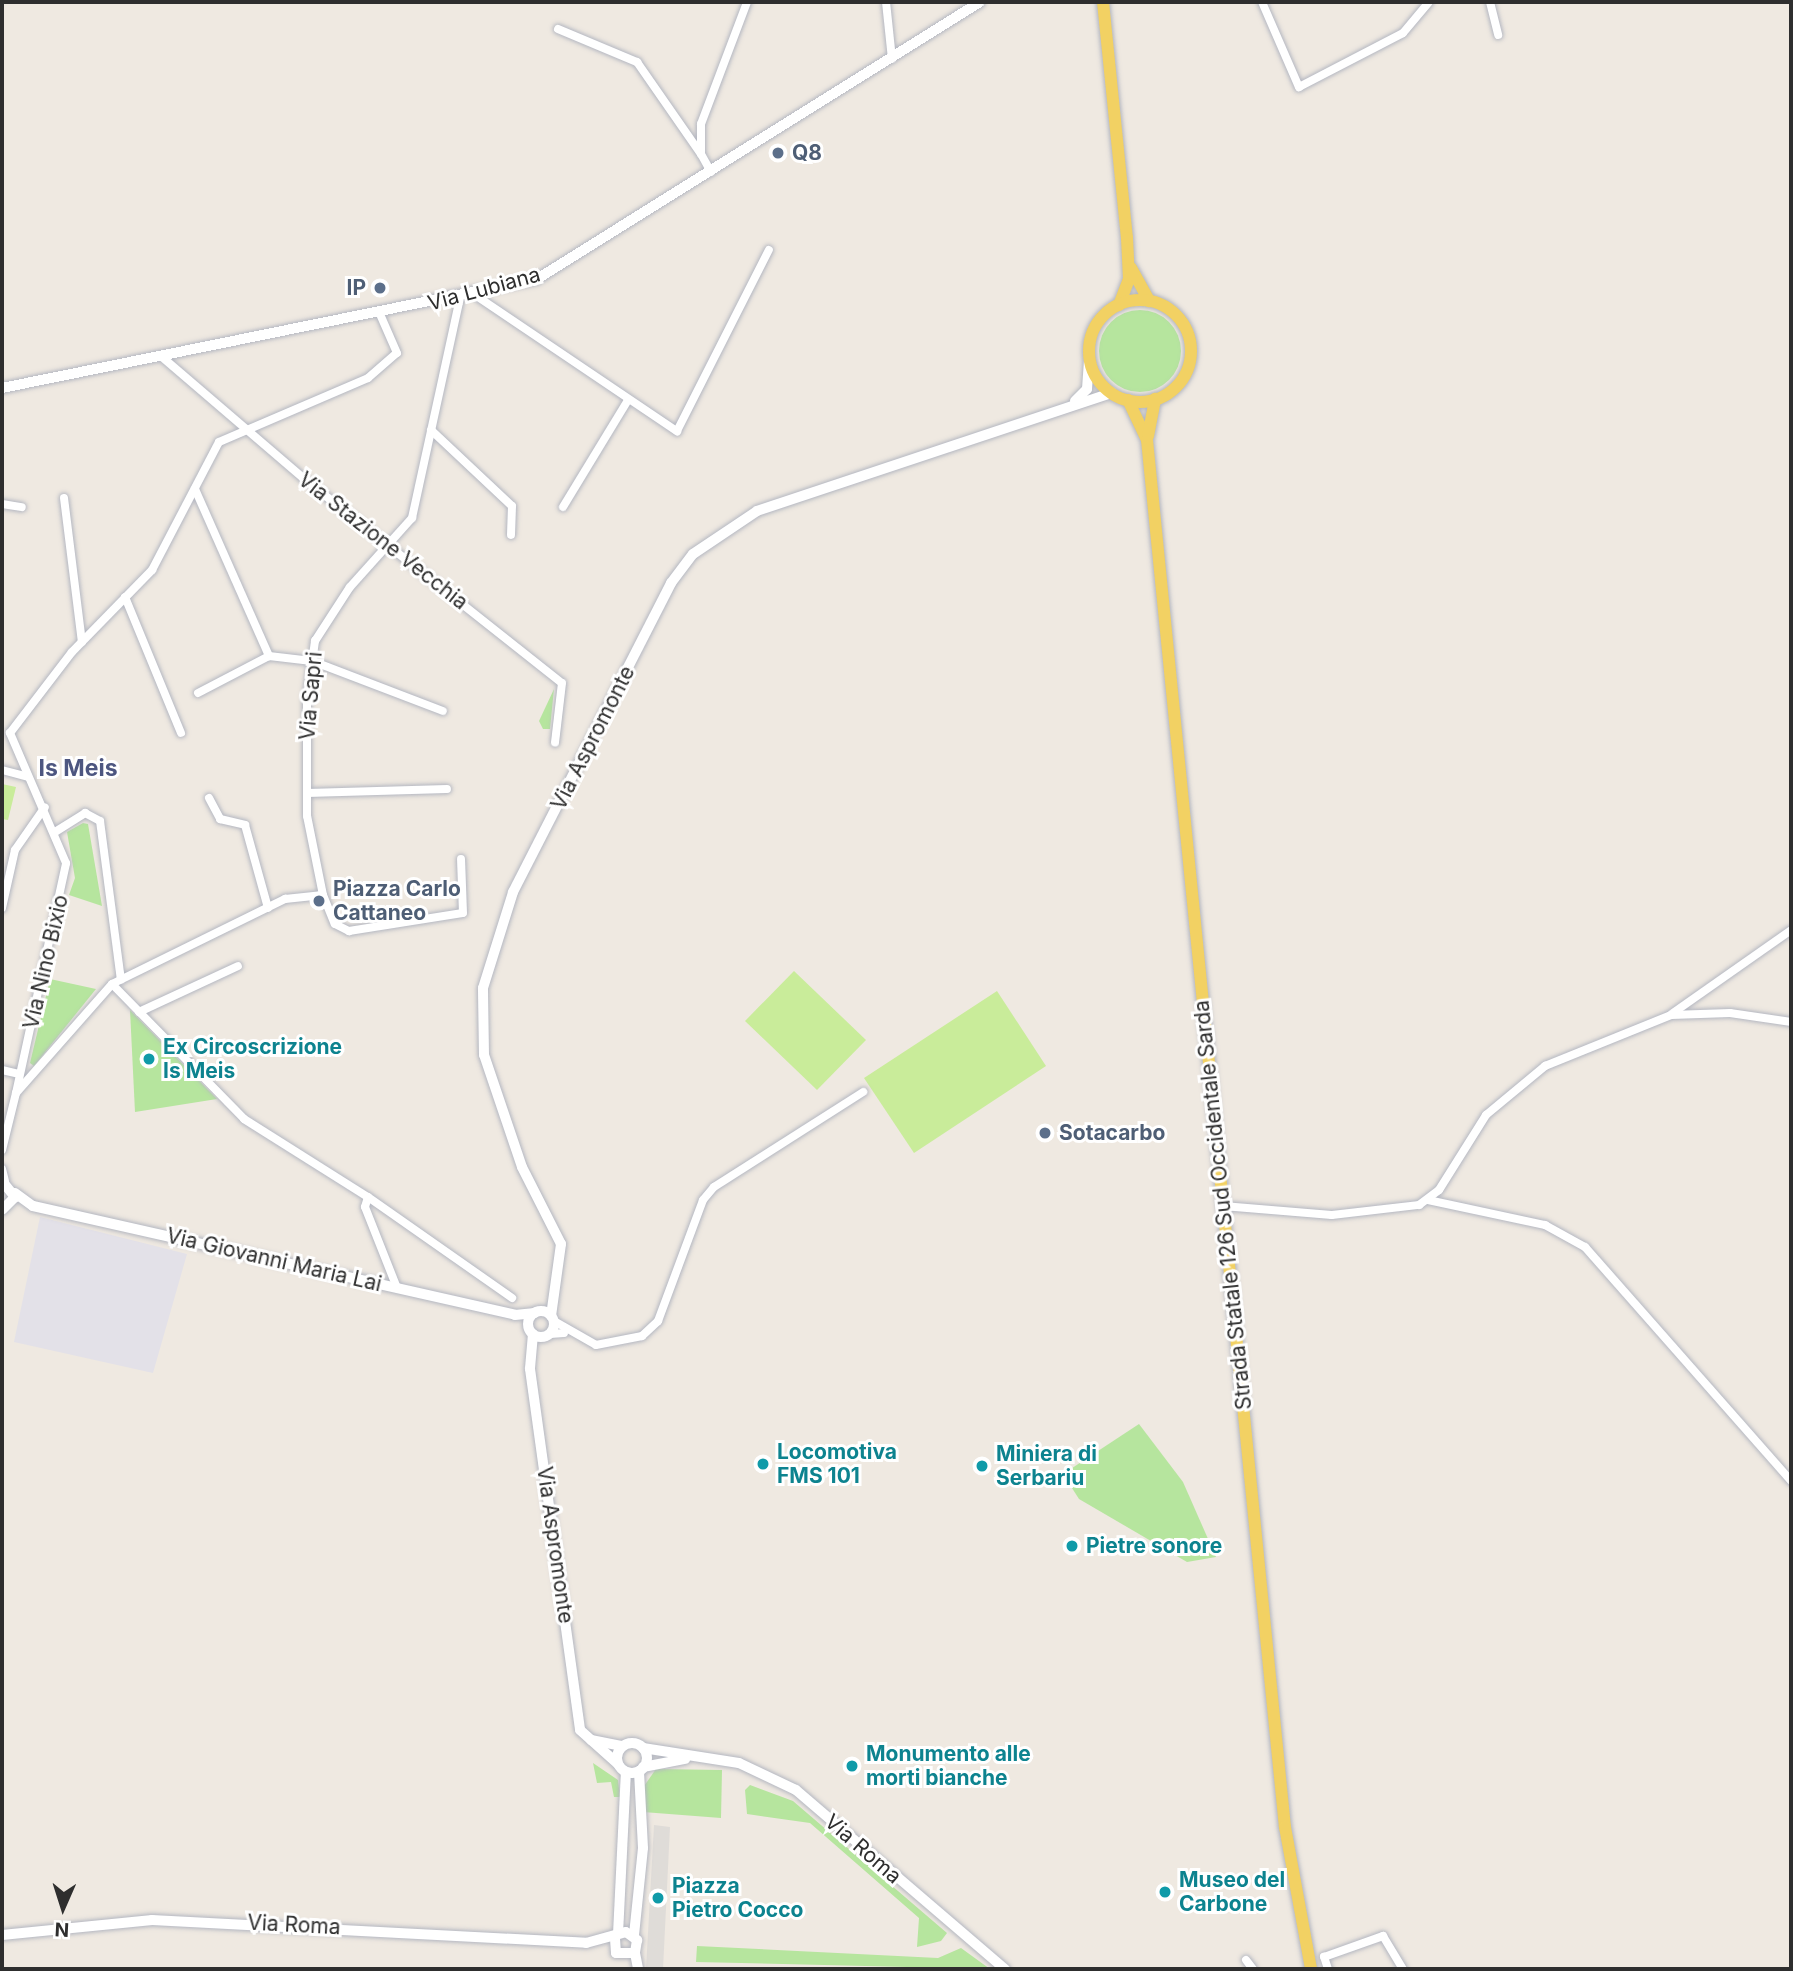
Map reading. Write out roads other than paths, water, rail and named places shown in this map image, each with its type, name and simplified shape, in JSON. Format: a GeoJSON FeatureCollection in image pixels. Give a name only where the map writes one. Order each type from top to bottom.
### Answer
{"type":"FeatureCollection","features":[{"type":"Feature","properties":{"kind":"main road"},"geometry":{"type":"LineString","coordinates":[[1103,2],[1129,279],[1119,305],[1095,326],[1089,357],[1112,393],[1128,400],[1155,399],[1181,381],[1191,352],[1181,322],[1149,301],[1138,288],[1127,249]]}},
{"type":"Feature","properties":{"kind":"main road"},"geometry":{"type":"LineString","coordinates":[[1119,305],[1149,301]]}},
{"type":"Feature","properties":{"kind":"main road","name":"Via Aspromonte"},"geometry":{"type":"LineString","coordinates":[[1059,410],[1087,389],[1089,357]]}},
{"type":"Feature","properties":{"kind":"main road","name":"Via Aspromonte"},"geometry":{"type":"LineString","coordinates":[[587,1739],[578,1716],[530,1368],[538,1333],[553,1319],[561,1244],[522,1167],[488,1067],[483,988],[513,892],[671,583],[693,554],[757,511],[1112,393]]}},
{"type":"Feature","properties":{"kind":"main road"},"geometry":{"type":"LineString","coordinates":[[1147,440],[1155,399]]}},
{"type":"Feature","properties":{"kind":"main road"},"geometry":{"type":"LineString","coordinates":[[1128,400],[1147,440]]}},
{"type":"Feature","properties":{"kind":"main road","name":"Strada Statale 126 Sud Occidentale Sarda"},"geometry":{"type":"LineString","coordinates":[[1147,440],[1286,1827],[1311,1969]]}},
{"type":"Feature","properties":{"kind":"main road"},"geometry":{"type":"LineString","coordinates":[[537,1313],[553,1302]]}},
{"type":"Feature","properties":{"kind":"main road"},"geometry":{"type":"LineString","coordinates":[[537,1313],[553,1319]]}},
{"type":"Feature","properties":{"kind":"main road"},"geometry":{"type":"LineString","coordinates":[[537,1313],[538,1333]]}},
{"type":"Feature","properties":{"kind":"main road"},"geometry":{"type":"LineString","coordinates":[[587,1739],[622,1746],[624,1838],[617,1935],[618,1959],[635,1952]]}},
{"type":"Feature","properties":{"kind":"main road"},"geometry":{"type":"LineString","coordinates":[[587,1739],[622,1768]]}},
{"type":"Feature","properties":{"kind":"main road","name":"Via Roma"},"geometry":{"type":"LineString","coordinates":[[622,1746],[705,1757],[758,1768],[796,1790],[1005,1969]]}},
{"type":"Feature","properties":{"kind":"main road"},"geometry":{"type":"LineString","coordinates":[[638,1969],[634,1935],[642,1838],[643,1748]]}},
{"type":"Feature","properties":{"kind":"main road","name":"Via Roma"},"geometry":{"type":"LineString","coordinates":[[622,1768],[641,1769],[705,1757]]}},
{"type":"Feature","properties":{"kind":"main road"},"geometry":{"type":"LineString","coordinates":[[624,1838],[642,1838]]}},
{"type":"Feature","properties":{"kind":"main road","name":"Via Roma"},"geometry":{"type":"LineString","coordinates":[[2,1935],[180,1920],[586,1943],[617,1935],[634,1935]]}},
{"type":"Feature","properties":{"kind":"main road","name":"Via Roma"},"geometry":{"type":"LineString","coordinates":[[586,1943],[618,1959]]}},
{"type":"Feature","properties":{"kind":"street"},"geometry":{"type":"LineString","coordinates":[[701,153],[701,124],[747,2]]}},
{"type":"Feature","properties":{"kind":"street"},"geometry":{"type":"LineString","coordinates":[[886,2],[892,59]]}},
{"type":"Feature","properties":{"kind":"street","name":"Via Lubiana"},"geometry":{"type":"LineString","coordinates":[[2,388],[475,295],[537,279],[980,2]]}},
{"type":"Feature","properties":{"kind":"street"},"geometry":{"type":"LineString","coordinates":[[1096,2],[1105,24]]}},
{"type":"Feature","properties":{"kind":"street"},"geometry":{"type":"LineString","coordinates":[[1262,2],[1299,88],[1404,33],[1429,2]]}},
{"type":"Feature","properties":{"kind":"street"},"geometry":{"type":"LineString","coordinates":[[1490,2],[1498,35]]}},
{"type":"Feature","properties":{"kind":"street"},"geometry":{"type":"LineString","coordinates":[[558,29],[637,62],[701,153],[711,172]]}},
{"type":"Feature","properties":{"kind":"street"},"geometry":{"type":"LineString","coordinates":[[475,295],[677,431],[769,250]]}},
{"type":"Feature","properties":{"kind":"street","name":"Via Sapri"},"geometry":{"type":"LineString","coordinates":[[323,895],[307,793],[315,641],[350,587],[412,518],[460,298]]}},
{"type":"Feature","properties":{"kind":"street"},"geometry":{"type":"LineString","coordinates":[[82,642],[152,570],[219,442],[243,427],[368,378],[397,354],[380,314]]}},
{"type":"Feature","properties":{"kind":"street","name":"Via Stazione Vecchia"},"geometry":{"type":"LineString","coordinates":[[162,357],[389,546],[562,683],[555,743]]}},
{"type":"Feature","properties":{"kind":"street"},"geometry":{"type":"LineString","coordinates":[[563,507],[628,400]]}},
{"type":"Feature","properties":{"kind":"street"},"geometry":{"type":"LineString","coordinates":[[431,430],[512,506],[511,535]]}},
{"type":"Feature","properties":{"kind":"street"},"geometry":{"type":"LineString","coordinates":[[195,489],[269,656]]}},
{"type":"Feature","properties":{"kind":"street"},"geometry":{"type":"LineString","coordinates":[[64,498],[82,642]]}},
{"type":"Feature","properties":{"kind":"street"},"geometry":{"type":"LineString","coordinates":[[2,503],[22,507]]}},
{"type":"Feature","properties":{"kind":"street"},"geometry":{"type":"LineString","coordinates":[[125,597],[181,733]]}},
{"type":"Feature","properties":{"kind":"street","name":"Via Nino Bixio"},"geometry":{"type":"LineString","coordinates":[[2,1150],[65,875],[55,832],[10,733],[82,642]]}},
{"type":"Feature","properties":{"kind":"street"},"geometry":{"type":"LineString","coordinates":[[198,693],[269,656],[312,661],[443,711]]}},
{"type":"Feature","properties":{"kind":"street"},"geometry":{"type":"LineString","coordinates":[[2,770],[28,776]]}},
{"type":"Feature","properties":{"kind":"street"},"geometry":{"type":"LineString","coordinates":[[307,793],[447,789]]}},
{"type":"Feature","properties":{"kind":"street"},"geometry":{"type":"LineString","coordinates":[[209,798],[220,819],[245,825],[268,908]]}},
{"type":"Feature","properties":{"kind":"street"},"geometry":{"type":"LineString","coordinates":[[2,908],[15,850],[45,807]]}},
{"type":"Feature","properties":{"kind":"street"},"geometry":{"type":"LineString","coordinates":[[55,832],[85,813],[100,821],[116,982],[139,1012],[244,1119],[368,1197],[512,1298]]}},
{"type":"Feature","properties":{"kind":"street"},"geometry":{"type":"LineString","coordinates":[[16,1093],[37,1075],[116,982],[285,899],[323,895],[335,924],[349,931],[463,913],[461,859]]}},
{"type":"Feature","properties":{"kind":"street"},"geometry":{"type":"LineString","coordinates":[[1428,1200],[1486,1115],[1522,1081],[1671,1015],[1791,930]]}},
{"type":"Feature","properties":{"kind":"street"},"geometry":{"type":"LineString","coordinates":[[139,1012],[239,966]]}},
{"type":"Feature","properties":{"kind":"street"},"geometry":{"type":"LineString","coordinates":[[1671,1015],[1730,1013],[1791,1021]]}},
{"type":"Feature","properties":{"kind":"street"},"geometry":{"type":"LineString","coordinates":[[2,1070],[37,1075]]}},
{"type":"Feature","properties":{"kind":"street"},"geometry":{"type":"LineString","coordinates":[[538,1333],[570,1335],[605,1346],[648,1331],[714,1187],[863,1092]]}},
{"type":"Feature","properties":{"kind":"street"},"geometry":{"type":"LineString","coordinates":[[2,1168],[4,1181]]}},
{"type":"Feature","properties":{"kind":"street","name":"Via Giovanni Maria Lai"},"geometry":{"type":"LineString","coordinates":[[4,1181],[33,1206]]}},
{"type":"Feature","properties":{"kind":"street"},"geometry":{"type":"LineString","coordinates":[[6,1208],[15,1193]]}},
{"type":"Feature","properties":{"kind":"street"},"geometry":{"type":"LineString","coordinates":[[368,1197],[365,1208],[397,1288]]}},
{"type":"Feature","properties":{"kind":"street"},"geometry":{"type":"LineString","coordinates":[[1223,1206],[1332,1215],[1399,1210],[1428,1200],[1545,1225],[1586,1247],[1791,1481]]}},
{"type":"Feature","properties":{"kind":"street","name":"Via Giovanni Maria Lai"},"geometry":{"type":"LineString","coordinates":[[6,1208],[33,1206],[514,1315],[537,1313]]}},
{"type":"Feature","properties":{"kind":"street","name":"Via Giovanni Maria Lai"},"geometry":{"type":"LineString","coordinates":[[514,1315],[538,1333]]}},
{"type":"Feature","properties":{"kind":"street"},"geometry":{"type":"LineString","coordinates":[[553,1319],[570,1335]]}},
{"type":"Feature","properties":{"kind":"street"},"geometry":{"type":"LineString","coordinates":[[1328,1969],[1324,1956],[1382,1936],[1403,1969]]}},
{"type":"Feature","properties":{"kind":"street"},"geometry":{"type":"LineString","coordinates":[[1246,1960],[1254,1969]]}},
{"type":"Feature","properties":{"kind":"place","name":"Q8"},"geometry":{"type":"Point","coordinates":[778,153]}},
{"type":"Feature","properties":{"kind":"place","name":"IP"},"geometry":{"type":"Point","coordinates":[380,288]}},
{"type":"Feature","properties":{"kind":"place","name":"Piazza Carlo Cattaneo"},"geometry":{"type":"Point","coordinates":[319,901]}},
{"type":"Feature","properties":{"kind":"place","name":"Ex Circoscrizione Is Meis"},"geometry":{"type":"Point","coordinates":[149,1059]}},
{"type":"Feature","properties":{"kind":"place","name":"Sotacarbo"},"geometry":{"type":"Point","coordinates":[1045,1133]}},
{"type":"Feature","properties":{"kind":"place","name":"Locomotiva FMS 101"},"geometry":{"type":"Point","coordinates":[763,1464]}},
{"type":"Feature","properties":{"kind":"place","name":"Miniera di Serbariu"},"geometry":{"type":"Point","coordinates":[982,1466]}},
{"type":"Feature","properties":{"kind":"place","name":"Pietre sonore"},"geometry":{"type":"Point","coordinates":[1072,1546]}},
{"type":"Feature","properties":{"kind":"place","name":"Monumento alle morti bianche"},"geometry":{"type":"Point","coordinates":[852,1766]}},
{"type":"Feature","properties":{"kind":"place","name":"Museo del Carbone"},"geometry":{"type":"Point","coordinates":[1165,1892]}},
{"type":"Feature","properties":{"kind":"place","name":"Piazza Pietro Cocco"},"geometry":{"type":"Point","coordinates":[658,1898]}},
{"type":"Feature","properties":{"kind":"district","name":"Is Meis"},"geometry":{"type":"Point","coordinates":[78,768]}}]}
